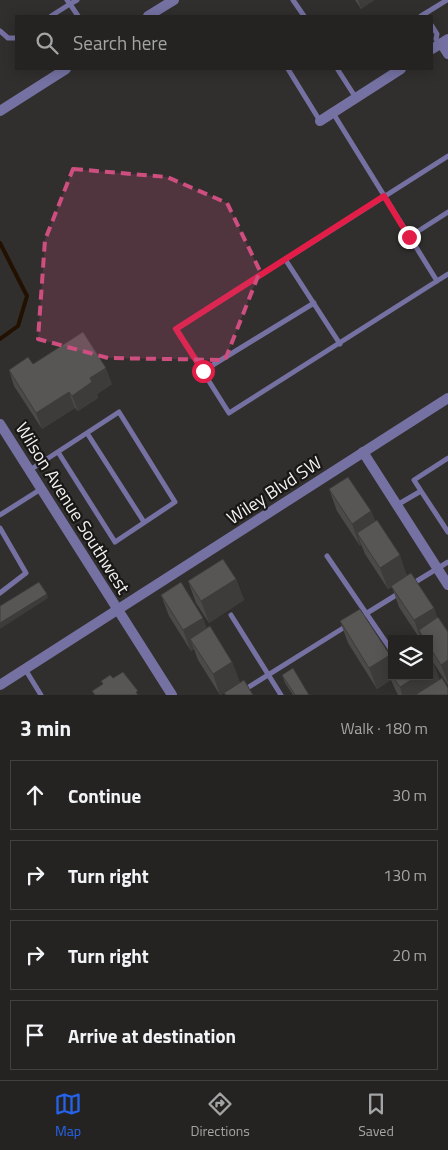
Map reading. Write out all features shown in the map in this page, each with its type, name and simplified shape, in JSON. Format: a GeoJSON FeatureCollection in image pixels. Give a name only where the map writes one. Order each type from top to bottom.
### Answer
{"type":"FeatureCollection","features":[{"type":"Feature","properties":{"kind":"street"},"geometry":{"type":"LineString","coordinates":[[150,15],[174,0]]}},
{"type":"Feature","properties":{"kind":"street"},"geometry":{"type":"LineString","coordinates":[[438,42],[448,54]]}},
{"type":"Feature","properties":{"kind":"street"},"geometry":{"type":"LineString","coordinates":[[0,111],[64,70]]}},
{"type":"Feature","properties":{"kind":"street"},"geometry":{"type":"LineString","coordinates":[[320,121],[399,70]]}},
{"type":"Feature","properties":{"kind":"street","name":"Wiley Blvd SW"},"geometry":{"type":"LineString","coordinates":[[0,685],[448,398]]}},
{"type":"Feature","properties":{"kind":"street","name":"Wilson Avenue Southwest"},"geometry":{"type":"LineString","coordinates":[[0,424],[172,695]]}},
{"type":"Feature","properties":{"kind":"street"},"geometry":{"type":"LineString","coordinates":[[363,452],[448,585]]}},
{"type":"Feature","properties":{"kind":"lane"},"geometry":{"type":"LineString","coordinates":[[52,15],[69,2],[77,0]]}},
{"type":"Feature","properties":{"kind":"lane"},"geometry":{"type":"LineString","coordinates":[[293,0],[303,15]]}},
{"type":"Feature","properties":{"kind":"lane"},"geometry":{"type":"LineString","coordinates":[[424,15],[447,0]]}},
{"type":"Feature","properties":{"kind":"lane"},"geometry":{"type":"LineString","coordinates":[[69,2],[77,15]]}},
{"type":"Feature","properties":{"kind":"lane"},"geometry":{"type":"LineString","coordinates":[[433,28],[437,34],[438,42]]}},
{"type":"Feature","properties":{"kind":"lane"},"geometry":{"type":"LineString","coordinates":[[0,31],[8,38],[15,38]]}},
{"type":"Feature","properties":{"kind":"lane"},"geometry":{"type":"LineString","coordinates":[[289,70],[320,121]]}},
{"type":"Feature","properties":{"kind":"lane"},"geometry":{"type":"LineString","coordinates":[[339,70],[356,98]]}},
{"type":"Feature","properties":{"kind":"lane"},"geometry":{"type":"LineString","coordinates":[[332,113],[437,281]]}},
{"type":"Feature","properties":{"kind":"lane"},"geometry":{"type":"LineString","coordinates":[[448,156],[176,329],[229,413],[448,274]]}},
{"type":"Feature","properties":{"kind":"lane"},"geometry":{"type":"LineString","coordinates":[[409,237],[448,212]]}},
{"type":"Feature","properties":{"kind":"lane"},"geometry":{"type":"LineString","coordinates":[[285,259],[340,344]]}},
{"type":"Feature","properties":{"kind":"lane"},"geometry":{"type":"LineString","coordinates":[[203,371],[314,303]]}},
{"type":"Feature","properties":{"kind":"lane"},"geometry":{"type":"LineString","coordinates":[[30,470],[119,412],[175,502],[115,542],[58,452]]}},
{"type":"Feature","properties":{"kind":"lane"},"geometry":{"type":"LineString","coordinates":[[87,433],[144,522]]}},
{"type":"Feature","properties":{"kind":"lane"},"geometry":{"type":"LineString","coordinates":[[448,458],[414,480],[448,532]]}},
{"type":"Feature","properties":{"kind":"lane"},"geometry":{"type":"LineString","coordinates":[[0,515],[42,489]]}},
{"type":"Feature","properties":{"kind":"lane"},"geometry":{"type":"LineString","coordinates":[[396,505],[421,490]]}},
{"type":"Feature","properties":{"kind":"lane"},"geometry":{"type":"LineString","coordinates":[[0,528],[26,573],[0,594]]}},
{"type":"Feature","properties":{"kind":"lane"},"geometry":{"type":"LineString","coordinates":[[327,556],[388,645]]}},
{"type":"Feature","properties":{"kind":"lane"},"geometry":{"type":"LineString","coordinates":[[236,695],[448,562]]}},
{"type":"Feature","properties":{"kind":"lane"},"geometry":{"type":"LineString","coordinates":[[231,615],[281,695]]}},
{"type":"Feature","properties":{"kind":"lane"},"geometry":{"type":"LineString","coordinates":[[24,669],[41,695]]}},
{"type":"Feature","properties":{"kind":"highlighted area"},"geometry":{"type":"Polygon","coordinates":[[[73,169],[167,177],[227,203],[260,271],[225,360],[108,358],[38,339],[45,240],[73,169]]]}},
{"type":"Feature","properties":{"kind":"building"},"geometry":{"type":"Polygon","coordinates":[[[83,332],[106,368],[90,378],[92,382],[72,396],[69,392],[36,413],[9,370],[28,357],[33,364],[83,332]]]}},
{"type":"Feature","properties":{"kind":"building"},"geometry":{"type":"Polygon","coordinates":[[[348,477],[371,511],[352,524],[329,489],[348,477]]]}},
{"type":"Feature","properties":{"kind":"building"},"geometry":{"type":"Polygon","coordinates":[[[377,520],[400,555],[380,568],[357,533],[377,520]]]}},
{"type":"Feature","properties":{"kind":"building"},"geometry":{"type":"Polygon","coordinates":[[[223,559],[236,579],[201,601],[188,581],[223,559]]]}},
{"type":"Feature","properties":{"kind":"building"},"geometry":{"type":"Polygon","coordinates":[[[411,573],[434,608],[414,620],[391,586],[411,573]]]}},
{"type":"Feature","properties":{"kind":"building"},"geometry":{"type":"Polygon","coordinates":[[[39,582],[47,594],[0,623],[0,606],[39,582]]]}},
{"type":"Feature","properties":{"kind":"building"},"geometry":{"type":"Polygon","coordinates":[[[181,582],[203,618],[183,630],[161,595],[181,582]]]}},
{"type":"Feature","properties":{"kind":"building"},"geometry":{"type":"Polygon","coordinates":[[[360,609],[388,652],[388,656],[369,668],[340,621],[360,609]]]}},
{"type":"Feature","properties":{"kind":"building"},"geometry":{"type":"Polygon","coordinates":[[[438,617],[448,632],[448,660],[441,665],[433,652],[433,635],[422,635],[419,630],[438,617]]]}},
{"type":"Feature","properties":{"kind":"building"},"geometry":{"type":"Polygon","coordinates":[[[210,626],[232,662],[213,674],[190,639],[210,626]]]}},
{"type":"Feature","properties":{"kind":"building"},"geometry":{"type":"Polygon","coordinates":[[[293,668],[309,695],[295,695],[282,675],[293,668]]]}},
{"type":"Feature","properties":{"kind":"building"},"geometry":{"type":"Polygon","coordinates":[[[123,672],[138,691],[136,692],[138,695],[95,695],[92,691],[103,684],[101,681],[110,675],[113,678],[123,672]]]}},
{"type":"Feature","properties":{"kind":"building"},"geometry":{"type":"Polygon","coordinates":[[[442,678],[448,688],[448,695],[415,695],[442,678]]]}},
{"type":"Feature","properties":{"kind":"building"},"geometry":{"type":"Polygon","coordinates":[[[244,680],[253,695],[226,695],[224,693],[244,680]]]}},
{"type":"Feature","properties":{"kind":"building"},"geometry":{"type":"Polygon","coordinates":[[[395,680],[411,680],[400,687],[395,680]]]}},
{"type":"Feature","properties":{"kind":"waterway"},"geometry":{"type":"LineString","coordinates":[[0,243],[27,296],[18,326],[0,339]]}},
{"type":"Feature","properties":{"kind":"route"},"geometry":{"type":"LineString","coordinates":[[203,371],[176,329],[384,196],[409,237]]}}]}
